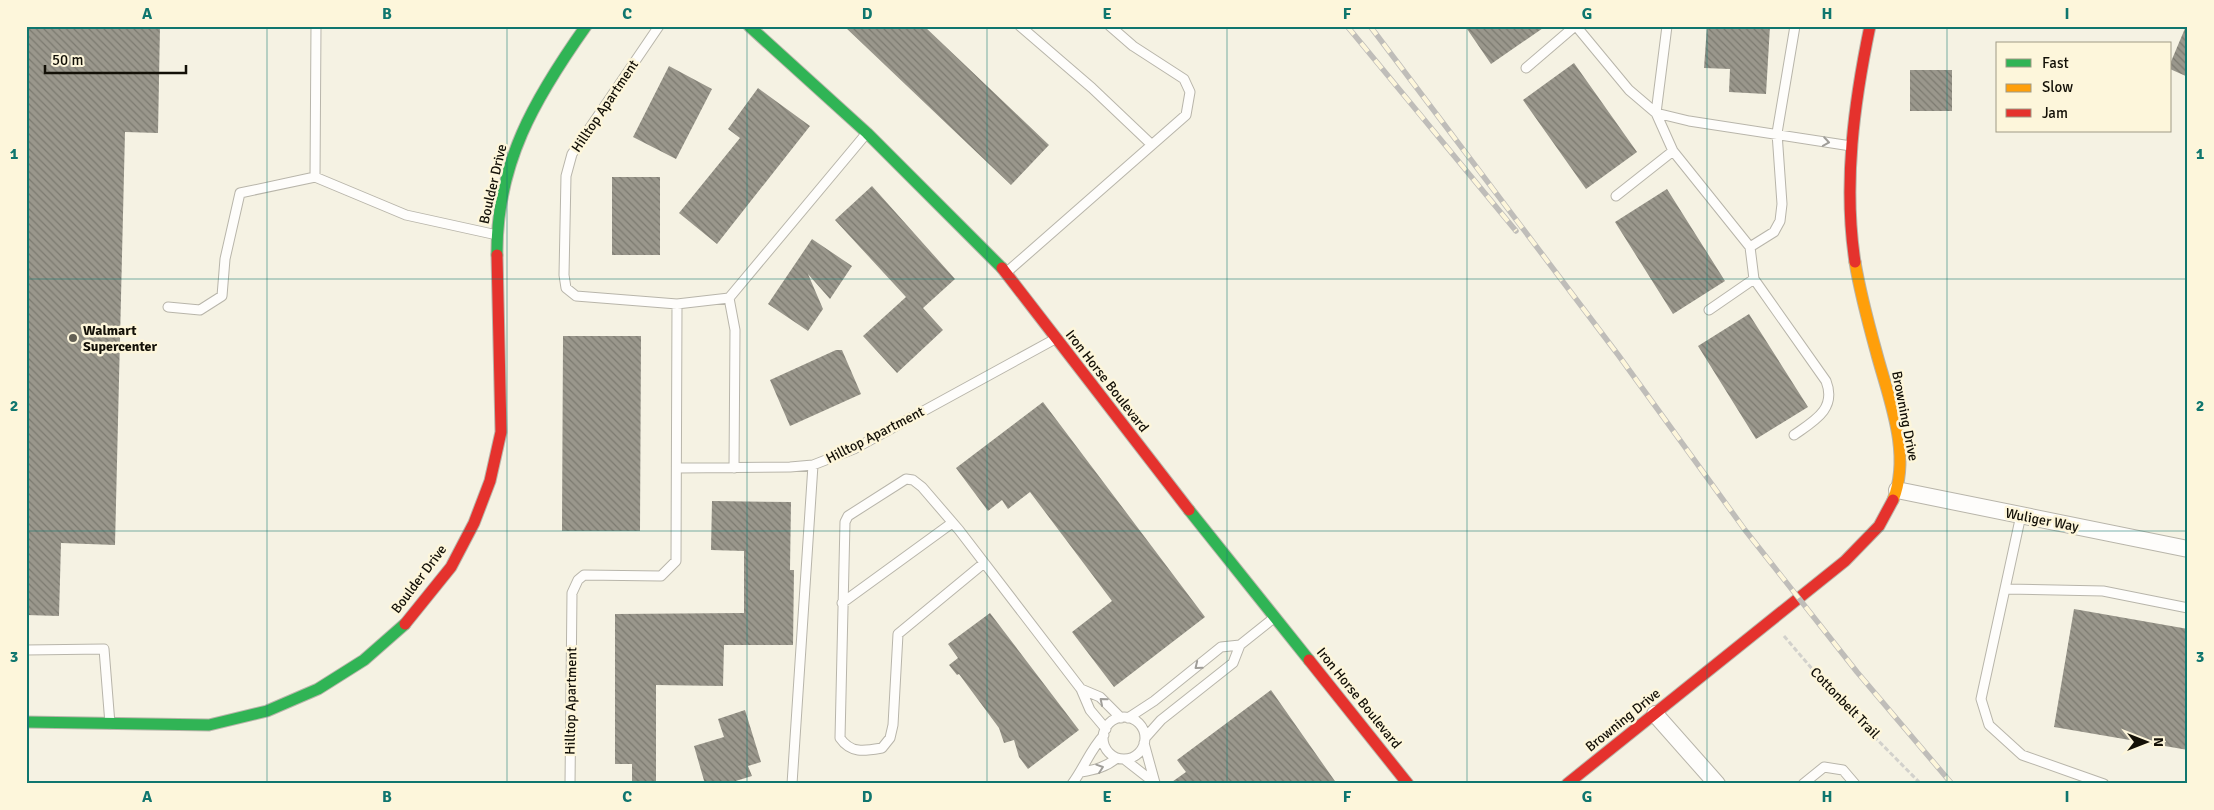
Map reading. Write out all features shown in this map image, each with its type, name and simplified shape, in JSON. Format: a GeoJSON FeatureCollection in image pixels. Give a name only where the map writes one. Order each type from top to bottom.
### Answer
{"type":"FeatureCollection","features":[{"type":"Feature","properties":{"kind":"street","name":"Boulder Drive"},"geometry":{"type":"LineString","coordinates":[[26,722],[209,725],[267,711],[318,690],[364,660],[409,620],[451,567],[474,523],[492,473],[501,432],[497,235],[515,147],[526,121],[549,78],[586,26]]}},
{"type":"Feature","properties":{"kind":"street","name":"Iron Horse Boulevard"},"geometry":{"type":"LineString","coordinates":[[749,26],[867,133],[1007,273],[1055,339],[1408,784]]}},
{"type":"Feature","properties":{"kind":"street","name":"Browning Drive"},"geometry":{"type":"LineString","coordinates":[[1567,784],[1845,561],[1870,537],[1888,513],[1897,490],[1900,472],[1899,445],[1890,399],[1861,296],[1851,235],[1851,146],[1870,26]]}},
{"type":"Feature","properties":{"kind":"street","name":"Wuliger Way"},"geometry":{"type":"LineString","coordinates":[[1897,490],[2188,549]]}},
{"type":"Feature","properties":{"kind":"street"},"geometry":{"type":"LineString","coordinates":[[1655,714],[1717,784]]}},
{"type":"Feature","properties":{"kind":"lane"},"geometry":{"type":"LineString","coordinates":[[315,177],[316,26]]}},
{"type":"Feature","properties":{"kind":"lane","name":"Hilltop Apartment"},"geometry":{"type":"LineString","coordinates":[[659,26],[572,154],[566,176],[564,275],[566,288],[576,296],[677,304],[729,298]]}},
{"type":"Feature","properties":{"kind":"lane"},"geometry":{"type":"LineString","coordinates":[[1020,26],[1092,88],[1152,146]]}},
{"type":"Feature","properties":{"kind":"lane"},"geometry":{"type":"LineString","coordinates":[[1007,273],[1186,115],[1190,92],[1184,79],[1133,46],[1110,26]]}},
{"type":"Feature","properties":{"kind":"lane"},"geometry":{"type":"LineString","coordinates":[[1526,68],[1576,26],[1629,90],[1656,113],[1673,151],[1750,247],[1754,280],[1829,388],[1830,397],[1827,409],[1821,416],[1794,435]]}},
{"type":"Feature","properties":{"kind":"lane"},"geometry":{"type":"LineString","coordinates":[[1656,113],[1667,26]]}},
{"type":"Feature","properties":{"kind":"lane"},"geometry":{"type":"LineString","coordinates":[[1750,247],[1774,232],[1780,220],[1782,204],[1777,133],[1795,26]]}},
{"type":"Feature","properties":{"kind":"lane"},"geometry":{"type":"LineString","coordinates":[[1656,113],[1688,121],[1777,133],[1851,146]]}},
{"type":"Feature","properties":{"kind":"lane"},"geometry":{"type":"LineString","coordinates":[[734,468],[735,330],[729,298],[867,133]]}},
{"type":"Feature","properties":{"kind":"lane"},"geometry":{"type":"LineString","coordinates":[[1616,196],[1673,151]]}},
{"type":"Feature","properties":{"kind":"lane"},"geometry":{"type":"LineString","coordinates":[[168,307],[200,310],[222,296],[225,259],[240,193],[315,177],[406,215],[497,235]]}},
{"type":"Feature","properties":{"kind":"lane"},"geometry":{"type":"LineString","coordinates":[[1709,310],[1754,280]]}},
{"type":"Feature","properties":{"kind":"lane","name":"Hilltop Apartment"},"geometry":{"type":"LineString","coordinates":[[570,784],[572,593],[578,580],[584,575],[661,576],[676,561],[678,468],[677,304]]}},
{"type":"Feature","properties":{"kind":"lane","name":"Hilltop Apartment"},"geometry":{"type":"LineString","coordinates":[[678,468],[813,465],[854,449],[1055,339]]}},
{"type":"Feature","properties":{"kind":"lane"},"geometry":{"type":"LineString","coordinates":[[792,784],[813,465]]}},
{"type":"Feature","properties":{"kind":"lane"},"geometry":{"type":"LineString","coordinates":[[984,563],[898,634],[893,725],[890,738],[882,748],[853,750],[840,738],[844,522],[848,516],[906,479],[913,480],[922,487],[984,563],[1081,689],[1090,710],[1105,732],[1106,749],[1156,783]]}},
{"type":"Feature","properties":{"kind":"lane"},"geometry":{"type":"LineString","coordinates":[[2021,515],[1981,699],[1989,725],[2022,755],[2104,784]]}},
{"type":"Feature","properties":{"kind":"lane"},"geometry":{"type":"LineString","coordinates":[[842,603],[952,523]]}},
{"type":"Feature","properties":{"kind":"lane"},"geometry":{"type":"LineString","coordinates":[[2006,589],[2104,591],[2188,608]]}},
{"type":"Feature","properties":{"kind":"lane"},"geometry":{"type":"LineString","coordinates":[[1072,784],[1081,772],[1092,748],[1115,720],[1125,718],[1154,701],[1221,647],[1240,645],[1275,617]]}},
{"type":"Feature","properties":{"kind":"lane"},"geometry":{"type":"LineString","coordinates":[[1081,772],[1094,771],[1120,758],[1137,754],[1145,740],[1161,720],[1234,663],[1240,645]]}},
{"type":"Feature","properties":{"kind":"lane"},"geometry":{"type":"LineString","coordinates":[[26,650],[104,649],[110,724]]}},
{"type":"Feature","properties":{"kind":"lane"},"geometry":{"type":"LineString","coordinates":[[1081,689],[1100,697],[1125,718],[1139,724],[1156,783]]}},
{"type":"Feature","properties":{"kind":"lane"},"geometry":{"type":"LineString","coordinates":[[1803,784],[1824,767],[1843,770],[1855,784]]}},
{"type":"Feature","properties":{"kind":"path","name":"Cottonbelt Trail"},"geometry":{"type":"LineString","coordinates":[[1770,620],[1843,704],[1921,784]]}},
{"type":"Feature","properties":{"kind":"building","name":"Walmart Supercenter"},"geometry":{"type":"Polygon","coordinates":[[[26,26],[160,26],[158,133],[125,132],[115,545],[61,543],[59,616],[26,615],[26,26]]]}},
{"type":"Feature","properties":{"kind":"building"},"geometry":{"type":"Polygon","coordinates":[[[844,26],[924,26],[1049,145],[1011,185],[844,26]]]}},
{"type":"Feature","properties":{"kind":"building"},"geometry":{"type":"Polygon","coordinates":[[[1465,26],[1546,26],[1491,64],[1465,26]]]}},
{"type":"Feature","properties":{"kind":"building"},"geometry":{"type":"Polygon","coordinates":[[[1707,26],[1770,26],[1766,94],[1729,92],[1730,69],[1704,68],[1707,26]]]}},
{"type":"Feature","properties":{"kind":"building"},"geometry":{"type":"Polygon","coordinates":[[[2186,26],[2188,26],[2188,77],[2172,70],[2172,59],[2186,26]]]}},
{"type":"Feature","properties":{"kind":"building"},"geometry":{"type":"Polygon","coordinates":[[[1574,63],[1637,152],[1586,189],[1523,100],[1574,63]]]}},
{"type":"Feature","properties":{"kind":"building"},"geometry":{"type":"Polygon","coordinates":[[[669,66],[712,89],[676,159],[633,137],[669,66]]]}},
{"type":"Feature","properties":{"kind":"building"},"geometry":{"type":"Polygon","coordinates":[[[1910,70],[1952,70],[1952,111],[1910,111],[1910,70]]]}},
{"type":"Feature","properties":{"kind":"building"},"geometry":{"type":"Polygon","coordinates":[[[758,88],[810,126],[717,244],[679,213],[740,138],[728,129],[758,88]]]}},
{"type":"Feature","properties":{"kind":"building"},"geometry":{"type":"Polygon","coordinates":[[[612,177],[660,177],[660,255],[612,255],[612,177]]]}},
{"type":"Feature","properties":{"kind":"building"},"geometry":{"type":"Polygon","coordinates":[[[872,186],[955,279],[923,308],[943,330],[897,373],[863,336],[906,297],[835,220],[872,186]]]}},
{"type":"Feature","properties":{"kind":"building"},"geometry":{"type":"Polygon","coordinates":[[[1667,189],[1725,281],[1673,314],[1615,222],[1667,189]]]}},
{"type":"Feature","properties":{"kind":"building"},"geometry":{"type":"Polygon","coordinates":[[[812,239],[852,266],[830,299],[808,274],[823,309],[808,331],[768,304],[812,239]]]}},
{"type":"Feature","properties":{"kind":"building"},"geometry":{"type":"Polygon","coordinates":[[[1749,314],[1808,407],[1756,439],[1698,346],[1749,314]]]}},
{"type":"Feature","properties":{"kind":"building"},"geometry":{"type":"Polygon","coordinates":[[[563,336],[641,336],[640,531],[562,531],[563,336]]]}},
{"type":"Feature","properties":{"kind":"building"},"geometry":{"type":"Polygon","coordinates":[[[836,350],[842,350],[861,394],[790,426],[770,380],[836,350]]]}},
{"type":"Feature","properties":{"kind":"building"},"geometry":{"type":"Polygon","coordinates":[[[1043,402],[1205,617],[1114,687],[1072,632],[1112,601],[1030,492],[1008,509],[1002,500],[988,511],[956,468],[1043,402]]]}},
{"type":"Feature","properties":{"kind":"building"},"geometry":{"type":"Polygon","coordinates":[[[712,501],[791,502],[790,570],[794,570],[793,645],[724,645],[723,686],[656,685],[656,784],[632,784],[632,764],[615,764],[615,614],[744,613],[744,551],[711,550],[712,501]]]}},
{"type":"Feature","properties":{"kind":"building"},"geometry":{"type":"Polygon","coordinates":[[[2074,609],[2188,629],[2188,750],[2054,727],[2074,609]]]}},
{"type":"Feature","properties":{"kind":"building"},"geometry":{"type":"Polygon","coordinates":[[[990,613],[1079,730],[1028,769],[1019,757],[1014,740],[1004,743],[999,728],[959,674],[957,675],[949,665],[958,658],[948,644],[990,613]]]}},
{"type":"Feature","properties":{"kind":"building"},"geometry":{"type":"Polygon","coordinates":[[[1271,690],[1337,784],[1169,784],[1186,772],[1177,760],[1271,690]]]}},
{"type":"Feature","properties":{"kind":"building"},"geometry":{"type":"Polygon","coordinates":[[[745,710],[761,762],[748,766],[752,776],[726,784],[705,784],[694,746],[724,737],[718,719],[745,710]]]}},
{"type":"Feature","properties":{"kind":"railway"},"geometry":{"type":"LineString","coordinates":[[1347,26],[1516,231]]}},
{"type":"Feature","properties":{"kind":"railway"},"geometry":{"type":"LineString","coordinates":[[1370,26],[1619,356],[1745,530],[1857,672],[1952,784]]}},
{"type":"Feature","properties":{"kind":"traffic: fast"},"geometry":{"type":"LineString","coordinates":[[497,255],[498,222],[503,191],[522,133],[550,79],[586,26]]}},
{"type":"Feature","properties":{"kind":"traffic: fast"},"geometry":{"type":"LineString","coordinates":[[749,26],[867,133],[1002,268]]}},
{"type":"Feature","properties":{"kind":"traffic: fast"},"geometry":{"type":"LineString","coordinates":[[1189,510],[1309,660]]}},
{"type":"Feature","properties":{"kind":"traffic: fast"},"geometry":{"type":"LineString","coordinates":[[26,722],[209,725],[267,711],[318,689],[364,660],[405,624]]}},
{"type":"Feature","properties":{"kind":"traffic: slow"},"geometry":{"type":"LineString","coordinates":[[1855,262],[1867,318],[1896,425],[1900,463],[1898,482],[1893,500]]}},
{"type":"Feature","properties":{"kind":"traffic: jam"},"geometry":{"type":"LineString","coordinates":[[1855,262],[1850,203],[1850,173],[1859,84],[1870,26]]}},
{"type":"Feature","properties":{"kind":"traffic: jam"},"geometry":{"type":"LineString","coordinates":[[405,624],[451,567],[474,523],[490,481],[501,432],[497,255]]}},
{"type":"Feature","properties":{"kind":"traffic: jam"},"geometry":{"type":"LineString","coordinates":[[1002,268],[1189,510]]}},
{"type":"Feature","properties":{"kind":"traffic: jam"},"geometry":{"type":"LineString","coordinates":[[1567,784],[1845,561],[1879,526],[1893,500]]}},
{"type":"Feature","properties":{"kind":"traffic: jam"},"geometry":{"type":"LineString","coordinates":[[1309,660],[1408,784]]}},
{"type":"Feature","properties":{"kind":"place","name":"Walmart Supercenter"},"geometry":{"type":"Point","coordinates":[73,338]}}]}
